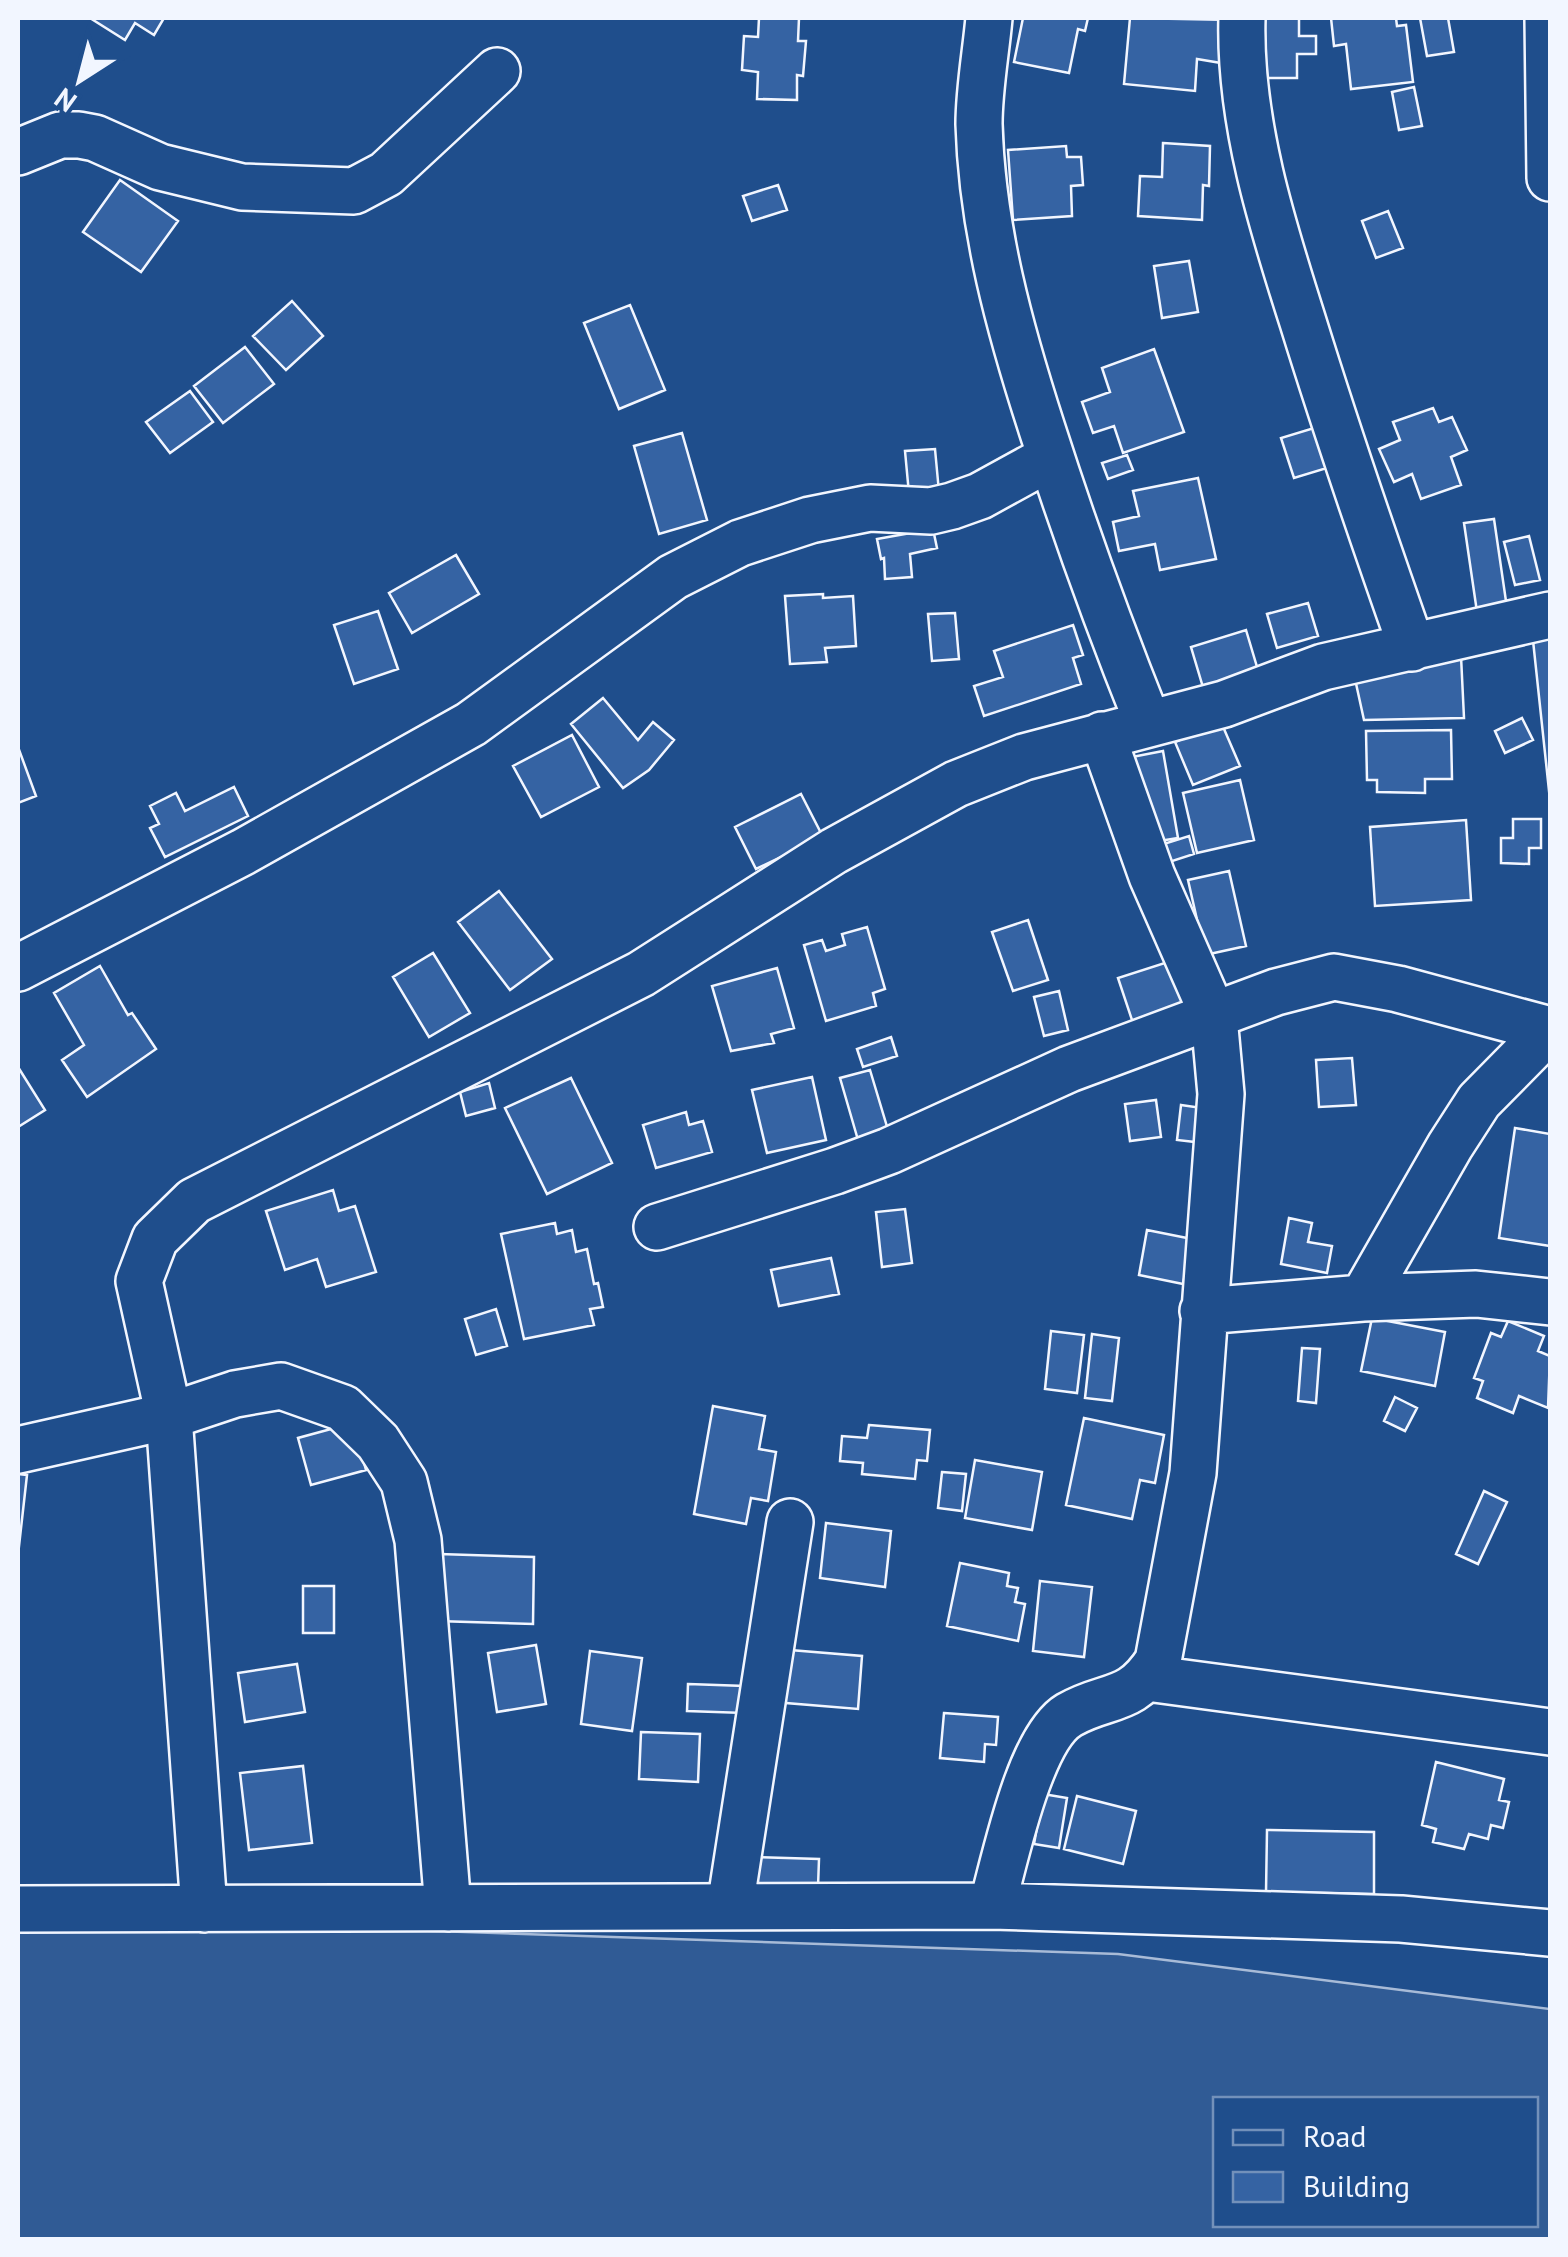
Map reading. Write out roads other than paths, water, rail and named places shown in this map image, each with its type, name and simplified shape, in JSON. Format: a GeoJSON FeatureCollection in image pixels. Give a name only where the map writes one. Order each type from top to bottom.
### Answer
{"type":"FeatureCollection","features":[{"type":"Feature","properties":{"kind":"street"},"geometry":{"type":"LineString","coordinates":[[989,18],[979,122],[992,251],[1022,368],[1051,457],[1099,600],[1148,723]]}},
{"type":"Feature","properties":{"kind":"street"},"geometry":{"type":"LineString","coordinates":[[1242,18],[1240,68],[1272,224],[1335,427],[1412,648]]}},
{"type":"Feature","properties":{"kind":"street"},"geometry":{"type":"LineString","coordinates":[[1548,18],[1550,178]]}},
{"type":"Feature","properties":{"kind":"street"},"geometry":{"type":"LineString","coordinates":[[18,152],[60,136],[79,135],[95,138],[160,167],[242,187],[354,191],[386,174],[496,71]]}},
{"type":"Feature","properties":{"kind":"street"},"geometry":{"type":"LineString","coordinates":[[18,968],[242,852],[471,724],[673,578],[740,543],[810,520],[870,508],[942,508],[980,496],[1051,457]]}},
{"type":"Feature","properties":{"kind":"street"},"geometry":{"type":"LineString","coordinates":[[204,1909],[169,1416],[139,1280],[155,1239],[194,1201],[640,974],[834,851],[956,784],[1102,734],[1224,704],[1323,667],[1550,615]]}},
{"type":"Feature","properties":{"kind":"street"},"geometry":{"type":"LineString","coordinates":[[992,1906],[1030,1774],[1045,1739],[1067,1716],[1126,1694],[1147,1678],[1158,1660],[1194,1473],[1221,1094],[1214,1018],[1152,876],[1102,734]]}},
{"type":"Feature","properties":{"kind":"street"},"geometry":{"type":"LineString","coordinates":[[657,1228],[889,1151],[1069,1069],[1276,992],[1334,977],[1398,989],[1550,1030],[1480,1101],[1363,1298]]}},
{"type":"Feature","properties":{"kind":"street"},"geometry":{"type":"LineString","coordinates":[[1203,1311],[1363,1298],[1476,1294],[1550,1302]]}},
{"type":"Feature","properties":{"kind":"street"},"geometry":{"type":"LineString","coordinates":[[18,1450],[280,1386],[343,1408],[378,1442],[404,1482],[418,1540],[448,1908]]}},
{"type":"Feature","properties":{"kind":"street"},"geometry":{"type":"LineString","coordinates":[[730,1906],[790,1522]]}},
{"type":"Feature","properties":{"kind":"street"},"geometry":{"type":"LineString","coordinates":[[1147,1678],[1550,1732]]}},
{"type":"Feature","properties":{"kind":"street"},"geometry":{"type":"LineString","coordinates":[[18,1909],[992,1906],[1401,1919],[1550,1933]]}}]}
